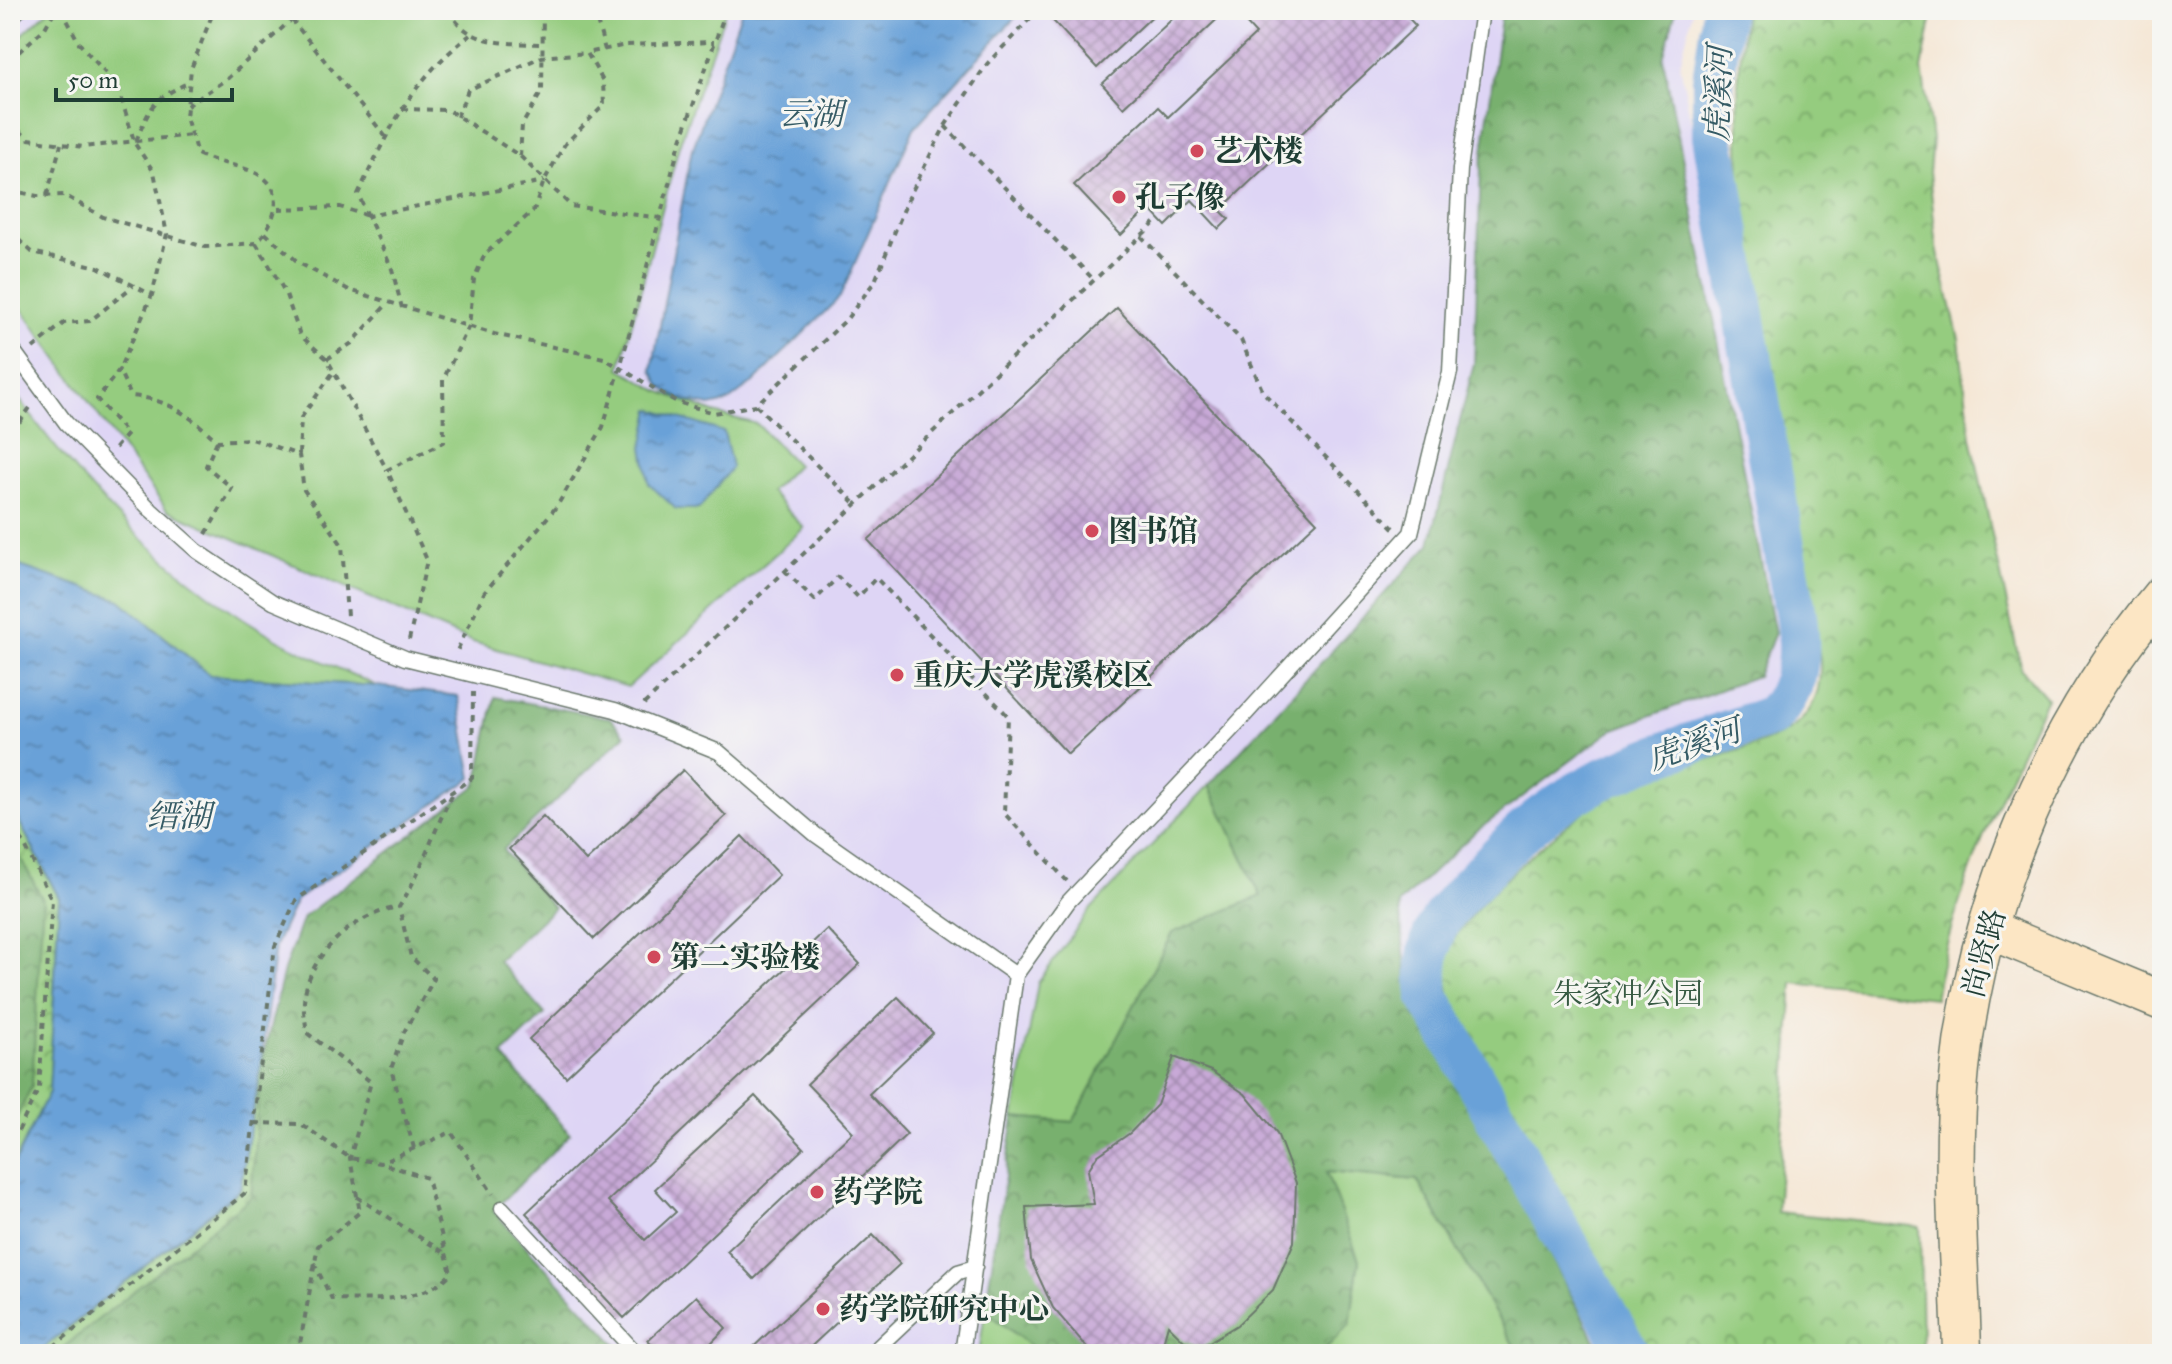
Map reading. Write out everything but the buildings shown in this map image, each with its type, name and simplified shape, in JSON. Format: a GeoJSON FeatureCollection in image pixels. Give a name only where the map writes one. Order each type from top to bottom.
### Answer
{"type":"FeatureCollection","features":[{"type":"Feature","properties":{"kind":"street","name":"尚贤路"},"geometry":{"type":"LineString","coordinates":[[1962,1354],[1960,1071],[1970,999],[2013,851],[2045,774],[2086,698],[2128,635],[2162,595]]}},
{"type":"Feature","properties":{"kind":"street"},"geometry":{"type":"LineString","coordinates":[[1990,930],[2162,1001]]}},
{"type":"Feature","properties":{"kind":"lane"},"geometry":{"type":"LineString","coordinates":[[10,18],[19,10]]}},
{"type":"Feature","properties":{"kind":"lane"},"geometry":{"type":"LineString","coordinates":[[962,1354],[1016,975],[1077,892],[1411,533],[1450,372],[1460,169],[1482,10]]}},
{"type":"Feature","properties":{"kind":"lane"},"geometry":{"type":"LineString","coordinates":[[10,346],[42,392],[102,462],[197,551],[273,602],[405,658],[631,716],[719,752],[816,835],[1016,975]]}},
{"type":"Feature","properties":{"kind":"lane"},"geometry":{"type":"LineString","coordinates":[[502,1208],[637,1354]]}},
{"type":"Feature","properties":{"kind":"lane"},"geometry":{"type":"LineString","coordinates":[[871,1354],[958,1272],[975,1267]]}},
{"type":"Feature","properties":{"kind":"path"},"geometry":{"type":"LineString","coordinates":[[10,60],[45,28],[55,10]]}},
{"type":"Feature","properties":{"kind":"path"},"geometry":{"type":"LineString","coordinates":[[62,10],[79,43],[118,87],[135,144],[154,172],[167,234],[152,295],[119,370],[97,399],[127,434],[102,462]]}},
{"type":"Feature","properties":{"kind":"path"},"geometry":{"type":"LineString","coordinates":[[208,10],[212,16]]}},
{"type":"Feature","properties":{"kind":"path"},"geometry":{"type":"LineString","coordinates":[[10,190],[47,196],[64,195],[103,217],[205,247],[256,243],[278,209],[271,186],[253,171],[222,166],[197,154],[191,135],[187,106],[191,69],[214,10]]}},
{"type":"Feature","properties":{"kind":"path"},"geometry":{"type":"LineString","coordinates":[[284,10],[386,136]]}},
{"type":"Feature","properties":{"kind":"path"},"geometry":{"type":"LineString","coordinates":[[291,20],[293,10]]}},
{"type":"Feature","properties":{"kind":"path"},"geometry":{"type":"LineString","coordinates":[[187,106],[228,78],[291,20],[326,10]]}},
{"type":"Feature","properties":{"kind":"path"},"geometry":{"type":"LineString","coordinates":[[449,10],[470,35],[494,42],[541,44]]}},
{"type":"Feature","properties":{"kind":"path"},"geometry":{"type":"LineString","coordinates":[[520,156],[522,125],[542,91],[543,10]]}},
{"type":"Feature","properties":{"kind":"path"},"geometry":{"type":"LineString","coordinates":[[594,10],[606,51]]}},
{"type":"Feature","properties":{"kind":"path"},"geometry":{"type":"LineString","coordinates":[[448,669],[484,593],[557,506],[603,427],[679,146],[726,10]]}},
{"type":"Feature","properties":{"kind":"path"},"geometry":{"type":"LineString","coordinates":[[265,233],[299,263],[349,290],[387,304],[604,358],[677,402],[714,413],[756,405],[846,320],[875,281],[908,199],[945,126],[987,64],[1038,11]]}},
{"type":"Feature","properties":{"kind":"path"},"geometry":{"type":"LineString","coordinates":[[402,308],[392,269],[358,194],[402,109],[436,61],[470,35]]}},
{"type":"Feature","properties":{"kind":"path"},"geometry":{"type":"LineString","coordinates":[[457,117],[468,90],[541,57],[606,51],[626,45],[715,42]]}},
{"type":"Feature","properties":{"kind":"path"},"geometry":{"type":"LineString","coordinates":[[387,470],[444,442],[443,380],[469,326],[474,279],[485,254],[534,210],[544,181],[565,144],[604,105],[603,81],[587,53]]}},
{"type":"Feature","properties":{"kind":"path"},"geometry":{"type":"LineString","coordinates":[[135,144],[149,108],[162,95],[189,83]]}},
{"type":"Feature","properties":{"kind":"path"},"geometry":{"type":"LineString","coordinates":[[402,109],[448,110],[520,156],[571,206],[660,218]]}},
{"type":"Feature","properties":{"kind":"path"},"geometry":{"type":"LineString","coordinates":[[10,123],[29,139],[83,147],[135,144],[191,135]]}},
{"type":"Feature","properties":{"kind":"path"},"geometry":{"type":"LineString","coordinates":[[945,126],[1094,280]]}},
{"type":"Feature","properties":{"kind":"path"},"geometry":{"type":"LineString","coordinates":[[47,196],[61,144]]}},
{"type":"Feature","properties":{"kind":"path"},"geometry":{"type":"LineString","coordinates":[[278,209],[340,207],[368,216],[544,181]]}},
{"type":"Feature","properties":{"kind":"path"},"geometry":{"type":"LineString","coordinates":[[631,716],[1159,219]]}},
{"type":"Feature","properties":{"kind":"path"},"geometry":{"type":"LineString","coordinates":[[10,232],[32,252],[98,267],[152,295]]}},
{"type":"Feature","properties":{"kind":"path"},"geometry":{"type":"LineString","coordinates":[[1141,236],[1241,340],[1263,392],[1405,539]]}},
{"type":"Feature","properties":{"kind":"path"},"geometry":{"type":"LineString","coordinates":[[256,243],[285,292],[300,335],[327,359],[334,371],[387,470],[427,560],[405,658]]}},
{"type":"Feature","properties":{"kind":"path"},"geometry":{"type":"LineString","coordinates":[[18,361],[64,323],[90,321],[133,286]]}},
{"type":"Feature","properties":{"kind":"path"},"geometry":{"type":"LineString","coordinates":[[327,359],[352,343],[387,304]]}},
{"type":"Feature","properties":{"kind":"path"},"geometry":{"type":"LineString","coordinates":[[119,370],[131,396],[155,398],[193,417],[217,441],[252,439],[299,455]]}},
{"type":"Feature","properties":{"kind":"path"},"geometry":{"type":"LineString","coordinates":[[334,371],[301,418],[299,455],[304,490],[342,545],[349,634]]}},
{"type":"Feature","properties":{"kind":"path"},"geometry":{"type":"LineString","coordinates":[[10,444],[13,431],[42,392]]}},
{"type":"Feature","properties":{"kind":"path"},"geometry":{"type":"LineString","coordinates":[[756,405],[856,504]]}},
{"type":"Feature","properties":{"kind":"path"},"geometry":{"type":"LineString","coordinates":[[197,551],[232,488],[206,466],[217,441]]}},
{"type":"Feature","properties":{"kind":"path"},"geometry":{"type":"LineString","coordinates":[[785,571],[815,600],[838,577],[858,597],[876,578],[1008,716],[1004,813],[1077,892]]}},
{"type":"Feature","properties":{"kind":"path"},"geometry":{"type":"LineString","coordinates":[[44,1354],[245,1193],[275,946],[296,900],[472,778],[473,677]]}},
{"type":"Feature","properties":{"kind":"path"},"geometry":{"type":"LineString","coordinates":[[298,1354],[318,1246],[360,1212],[350,1158],[371,1082],[307,1033],[304,1002],[311,972],[341,934],[376,911],[399,907],[418,879],[432,833],[454,791]]}},
{"type":"Feature","properties":{"kind":"path"},"geometry":{"type":"LineString","coordinates":[[10,816],[52,900],[39,1088],[10,1148]]}},
{"type":"Feature","properties":{"kind":"path"},"geometry":{"type":"LineString","coordinates":[[399,907],[411,957],[434,979],[404,1032],[391,1069],[414,1148]]}},
{"type":"Feature","properties":{"kind":"path"},"geometry":{"type":"LineString","coordinates":[[255,1123],[301,1124],[350,1158],[381,1163],[427,1178],[451,1273],[439,1287],[377,1301],[332,1299],[314,1263]]}},
{"type":"Feature","properties":{"kind":"path"},"geometry":{"type":"LineString","coordinates":[[381,1163],[451,1132],[502,1208]]}},
{"type":"Feature","properties":{"kind":"path"},"geometry":{"type":"LineString","coordinates":[[357,1197],[447,1255]]}},
{"type":"Feature","properties":{"kind":"shaded area","name":"重庆大学虎溪校区"},"geometry":{"type":"Polygon","coordinates":[[[10,10],[1693,10],[1680,64],[1780,601],[1787,668],[1774,696],[1761,704],[1599,762],[1541,797],[1440,891],[1421,916],[1415,931],[1413,955],[1415,978],[1610,1354],[10,1354],[10,10]]]}},
{"type":"Feature","properties":{"kind":"green space"},"geometry":{"type":"Polygon","coordinates":[[[49,10],[726,10],[679,146],[620,368],[659,391],[714,413],[757,424],[797,465],[770,492],[804,528],[628,687],[473,642],[167,510],[10,293],[10,46],[49,10]]]}},
{"type":"Feature","properties":{"kind":"green space"},"geometry":{"type":"Polygon","coordinates":[[[1502,10],[1676,10],[1663,58],[1775,633],[1757,676],[1612,730],[1474,833],[1399,904],[1407,981],[1602,1354],[1519,1354],[1417,1180],[1326,1172],[1359,1260],[1350,1324],[1320,1354],[1041,1354],[985,1310],[1014,1117],[1073,1122],[1172,933],[1261,896],[1209,785],[1430,544],[1474,363],[1481,167],[1502,10]]]}},
{"type":"Feature","properties":{"kind":"green space","name":"朱家冲公园"},"geometry":{"type":"Polygon","coordinates":[[[1745,10],[1933,10],[1922,69],[1932,139],[1929,172],[1937,248],[1959,339],[1971,437],[2021,669],[2047,698],[1966,881],[1943,958],[1935,998],[1793,983],[1777,1212],[1920,1227],[1922,1354],[1639,1354],[1461,1029],[1447,978],[1451,946],[1461,928],[1503,882],[1559,831],[1629,783],[1741,750],[1782,734],[1803,718],[1816,695],[1820,659],[1740,194],[1738,84],[1745,10]]]}},
{"type":"Feature","properties":{"kind":"green space"},"geometry":{"type":"Polygon","coordinates":[[[10,386],[92,489],[190,580],[275,638],[377,686],[210,675],[120,600],[10,563],[10,386]]]}},
{"type":"Feature","properties":{"kind":"green space"},"geometry":{"type":"Polygon","coordinates":[[[495,697],[610,718],[625,735],[503,850],[554,908],[498,961],[545,1014],[502,1055],[570,1134],[493,1211],[625,1354],[55,1354],[251,1197],[260,1070],[284,970],[303,917],[477,785],[495,697]]]}},
{"type":"Feature","properties":{"kind":"green space"},"geometry":{"type":"Polygon","coordinates":[[[1209,785],[1261,896],[1172,934],[1073,1122],[1014,1117],[1038,983],[1090,910],[1209,785]]]}},
{"type":"Feature","properties":{"kind":"green space"},"geometry":{"type":"Polygon","coordinates":[[[10,804],[59,898],[49,1092],[10,1172],[10,1131],[32,1086],[43,900],[10,837],[10,804]]]}},
{"type":"Feature","properties":{"kind":"green space"},"geometry":{"type":"Polygon","coordinates":[[[10,837],[43,900],[32,1086],[10,1131],[10,837]]]}},
{"type":"Feature","properties":{"kind":"green space"},"geometry":{"type":"Polygon","coordinates":[[[260,1070],[251,1197],[55,1354],[36,1354],[240,1190],[260,1070]]]}},
{"type":"Feature","properties":{"kind":"green space"},"geometry":{"type":"Polygon","coordinates":[[[1325,1172],[1417,1180],[1519,1354],[1320,1354],[1350,1324],[1359,1260],[1325,1172]]]}},
{"type":"Feature","properties":{"kind":"green space"},"geometry":{"type":"Polygon","coordinates":[[[985,1310],[1041,1354],[979,1354],[985,1310]]]}},
{"type":"Feature","properties":{"kind":"water","name":"云湖"},"geometry":{"type":"Polygon","coordinates":[[[742,10],[1022,10],[914,128],[840,297],[756,380],[727,402],[710,406],[682,400],[661,387],[652,370],[691,154],[742,10]]]}},
{"type":"Feature","properties":{"kind":"water"},"geometry":{"type":"Polygon","coordinates":[[[651,409],[724,432],[732,467],[699,509],[676,509],[649,484],[643,447],[651,409]]]}},
{"type":"Feature","properties":{"kind":"water","name":"缙湖"},"geometry":{"type":"Polygon","coordinates":[[[17,565],[120,600],[210,675],[377,686],[458,696],[472,778],[296,900],[275,946],[260,1070],[240,1189],[36,1354],[10,1354],[10,1172],[49,1092],[59,898],[10,804],[10,571],[17,565]]]}},
{"type":"Feature","properties":{"kind":"waterway","name":"虎溪河"},"geometry":{"type":"LineString","coordinates":[[1629,1354],[1428,996],[1428,957],[1437,928],[1455,902],[1506,848],[1543,815],[1578,792],[1631,766],[1772,716],[1793,682],[1798,657],[1796,616],[1713,136],[1713,81],[1723,10]]}},
{"type":"Feature","properties":{"kind":"place","name":"艺术楼"},"geometry":{"type":"Point","coordinates":[1197,151]}},
{"type":"Feature","properties":{"kind":"place","name":"孔子像"},"geometry":{"type":"Point","coordinates":[1119,197]}},
{"type":"Feature","properties":{"kind":"place","name":"图书馆"},"geometry":{"type":"Point","coordinates":[1092,531]}},
{"type":"Feature","properties":{"kind":"place","name":"重庆大学虎溪校区"},"geometry":{"type":"Point","coordinates":[897,675]}},
{"type":"Feature","properties":{"kind":"place","name":"第二实验楼"},"geometry":{"type":"Point","coordinates":[654,957]}},
{"type":"Feature","properties":{"kind":"place","name":"药学院"},"geometry":{"type":"Point","coordinates":[817,1192]}},
{"type":"Feature","properties":{"kind":"place","name":"药学院研究中心"},"geometry":{"type":"Point","coordinates":[823,1309]}}]}
